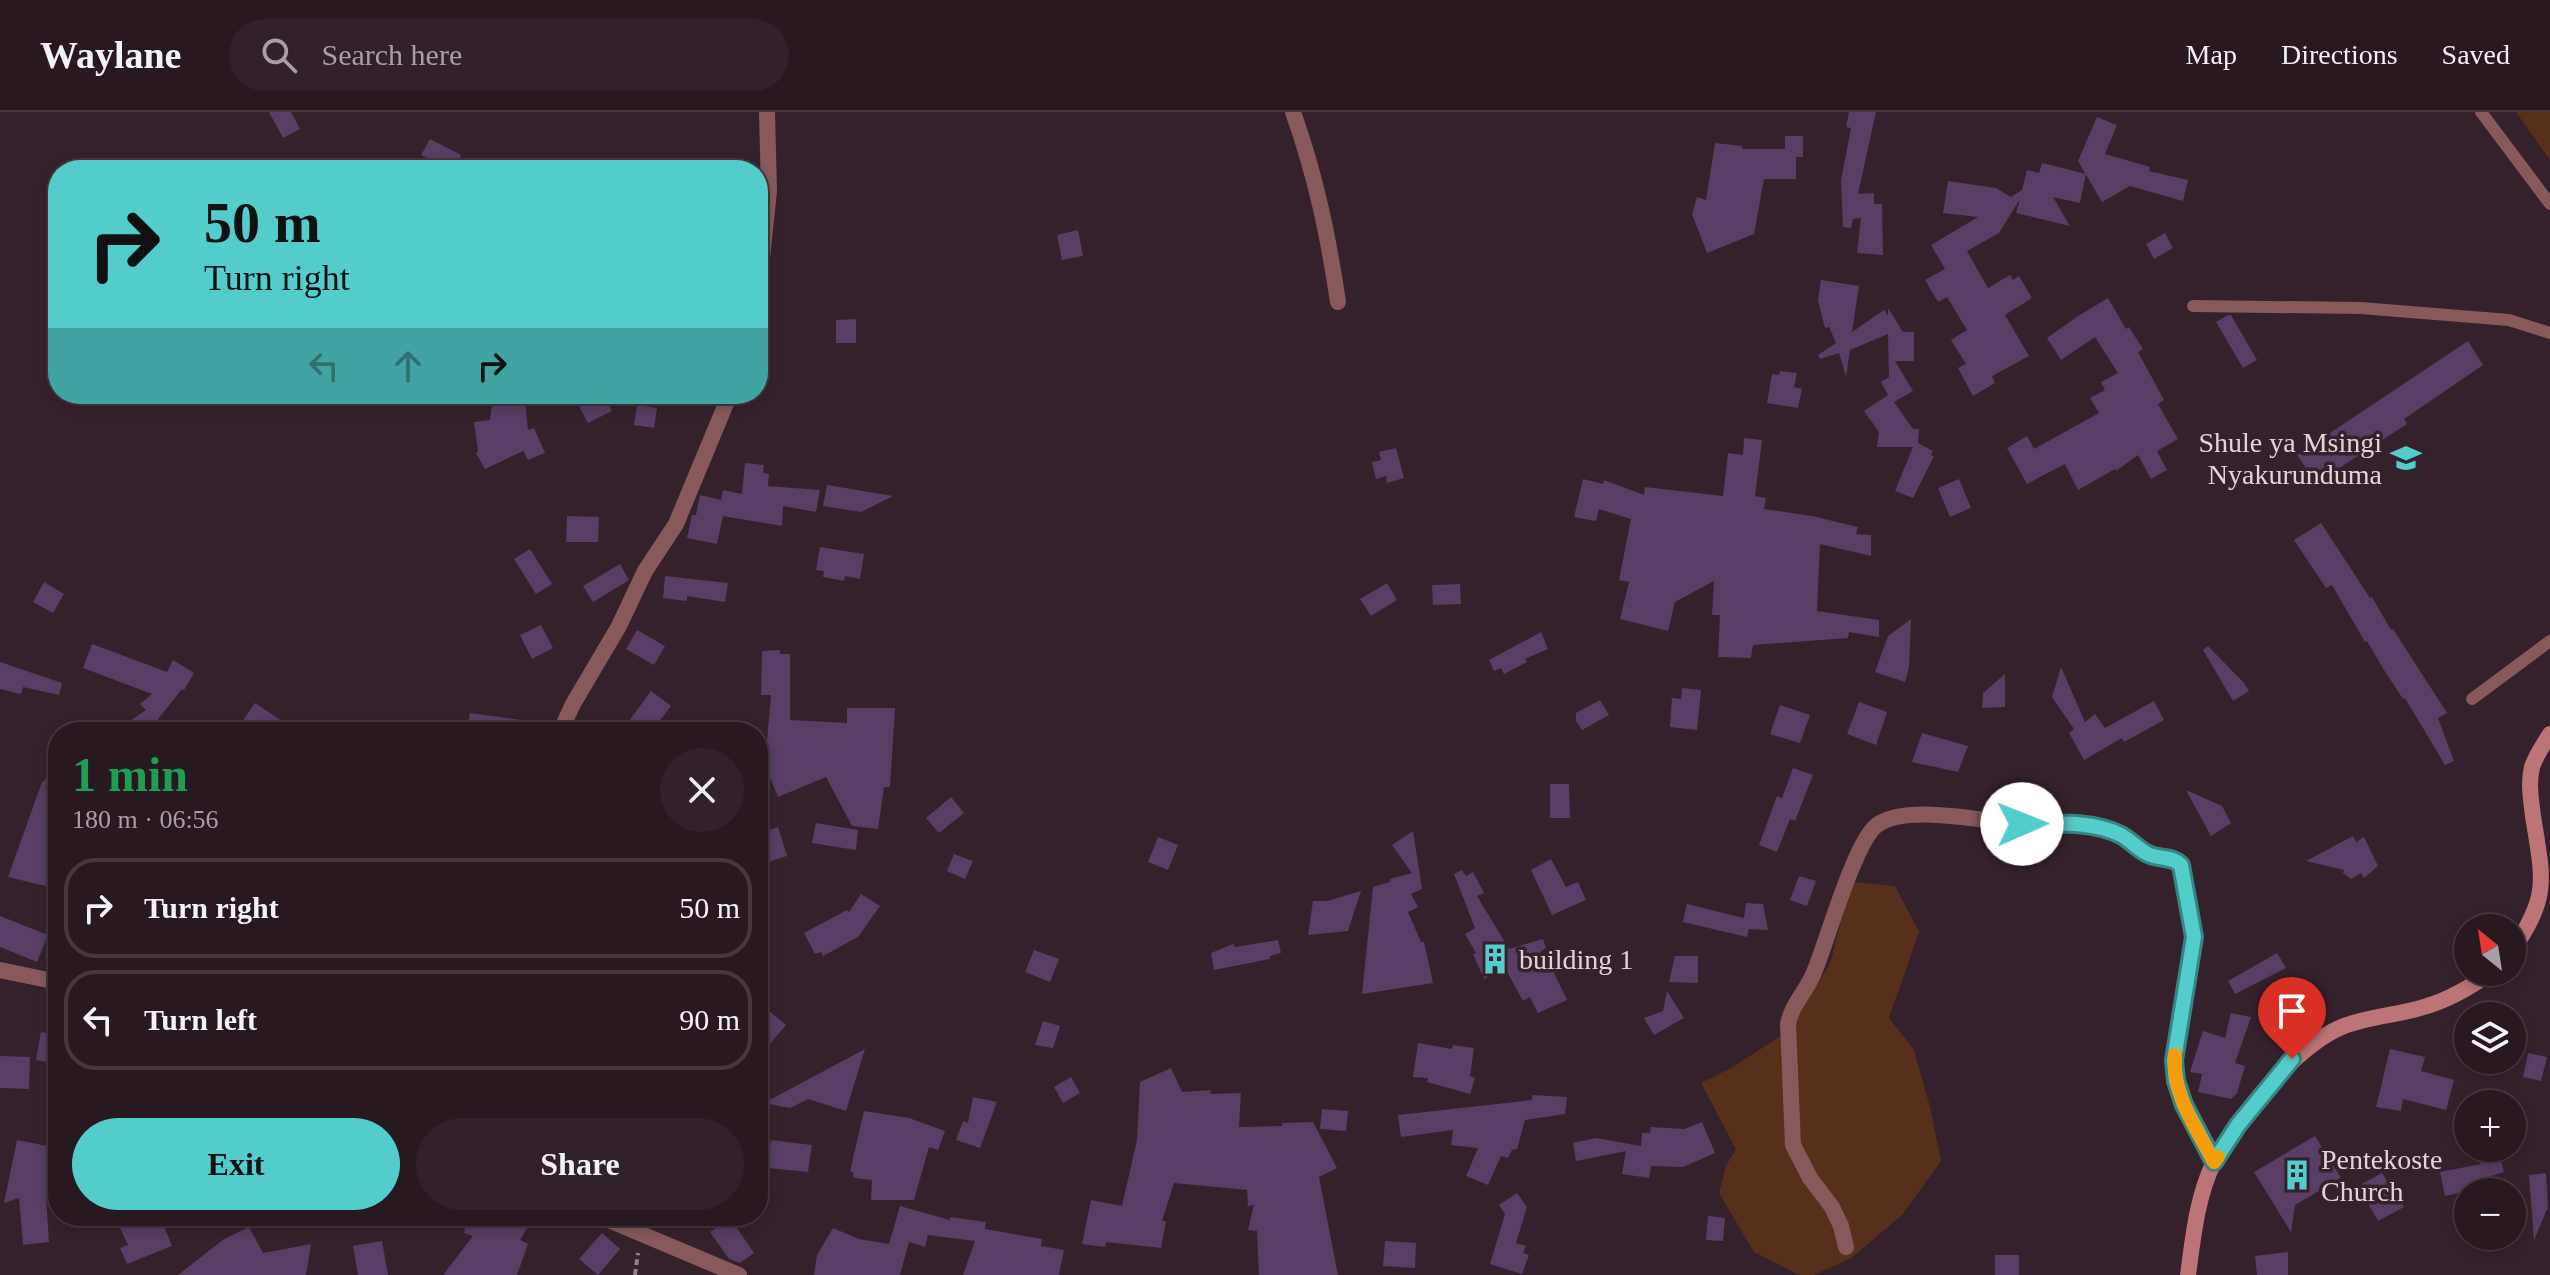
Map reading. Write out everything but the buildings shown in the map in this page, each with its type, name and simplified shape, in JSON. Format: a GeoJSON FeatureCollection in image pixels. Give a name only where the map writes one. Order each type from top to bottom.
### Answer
{"type":"FeatureCollection","features":[{"type":"Feature","properties":{"kind":"street"},"geometry":{"type":"LineString","coordinates":[[767,112],[768,201]]}},
{"type":"Feature","properties":{"kind":"street"},"geometry":{"type":"LineString","coordinates":[[1293,112],[1309,156],[1325,219],[1338,302]]}},
{"type":"Feature","properties":{"kind":"street"},"geometry":{"type":"LineString","coordinates":[[565,722],[619,626],[645,571],[676,524],[726,404]]}},
{"type":"Feature","properties":{"kind":"street"},"geometry":{"type":"LineString","coordinates":[[2526,931],[2541,893],[2541,854],[2529,788],[2533,763],[2550,734]]}},
{"type":"Feature","properties":{"kind":"street"},"geometry":{"type":"LineString","coordinates":[[1846,1247],[1832,1207],[1810,1178],[1793,1145],[1788,1024],[1791,1011],[1816,969],[1844,887],[1868,834],[1890,819],[1914,815],[2022,824],[2079,824],[2122,835],[2147,854],[2170,858],[2181,865],[2194,937],[2174,1060],[2176,1081],[2184,1105],[2214,1162]]}},
{"type":"Feature","properties":{"kind":"street"},"geometry":{"type":"LineString","coordinates":[[0,970],[48,980]]}},
{"type":"Feature","properties":{"kind":"street"},"geometry":{"type":"LineString","coordinates":[[2188,1275],[2201,1206],[2214,1162],[2238,1125],[2277,1076],[2311,1044],[2346,1025],[2426,1007],[2471,986]]}},
{"type":"Feature","properties":{"kind":"street"},"geometry":{"type":"LineString","coordinates":[[623,1226],[739,1275]]}},
{"type":"Feature","properties":{"kind":"lane"},"geometry":{"type":"LineString","coordinates":[[2481,112],[2550,204]]}},
{"type":"Feature","properties":{"kind":"lane"},"geometry":{"type":"LineString","coordinates":[[2193,306],[2361,308],[2509,320],[2550,333]]}},
{"type":"Feature","properties":{"kind":"lane"},"geometry":{"type":"LineString","coordinates":[[2472,699],[2550,641]]}},
{"type":"Feature","properties":{"kind":"shaded area"},"geometry":{"type":"Polygon","coordinates":[[[2516,112],[2550,112],[2550,160],[2516,112]]]}},
{"type":"Feature","properties":{"kind":"shaded area"},"geometry":{"type":"Polygon","coordinates":[[[1851,882],[1895,886],[1919,932],[1889,1018],[1914,1050],[1941,1161],[1902,1215],[1851,1258],[1814,1275],[1799,1275],[1754,1252],[1719,1193],[1726,1166],[1736,1149],[1701,1083],[1733,1067],[1787,1032],[1830,964],[1851,882]]]}},
{"type":"Feature","properties":{"kind":"slow traffic"},"geometry":{"type":"LineString","coordinates":[[2175,1055],[2176,1081],[2184,1105],[2214,1162],[2218,1157]]}},
{"type":"Feature","properties":{"kind":"place","name":"Shule ya Msingi Nyakurunduma"},"geometry":{"type":"Point","coordinates":[2406,458]}},
{"type":"Feature","properties":{"kind":"place","name":"building 1"},"geometry":{"type":"Point","coordinates":[1495,959]}},
{"type":"Feature","properties":{"kind":"place","name":"Pentekoste Church"},"geometry":{"type":"Point","coordinates":[2297,1175]}},
{"type":"Feature","properties":{"kind":"route"},"geometry":{"type":"LineString","coordinates":[[2022,824],[2079,824],[2111,831],[2122,835],[2147,854],[2170,858],[2181,865],[2194,937],[2174,1060],[2176,1081],[2184,1105],[2214,1162],[2238,1125],[2292,1059]]}}]}
